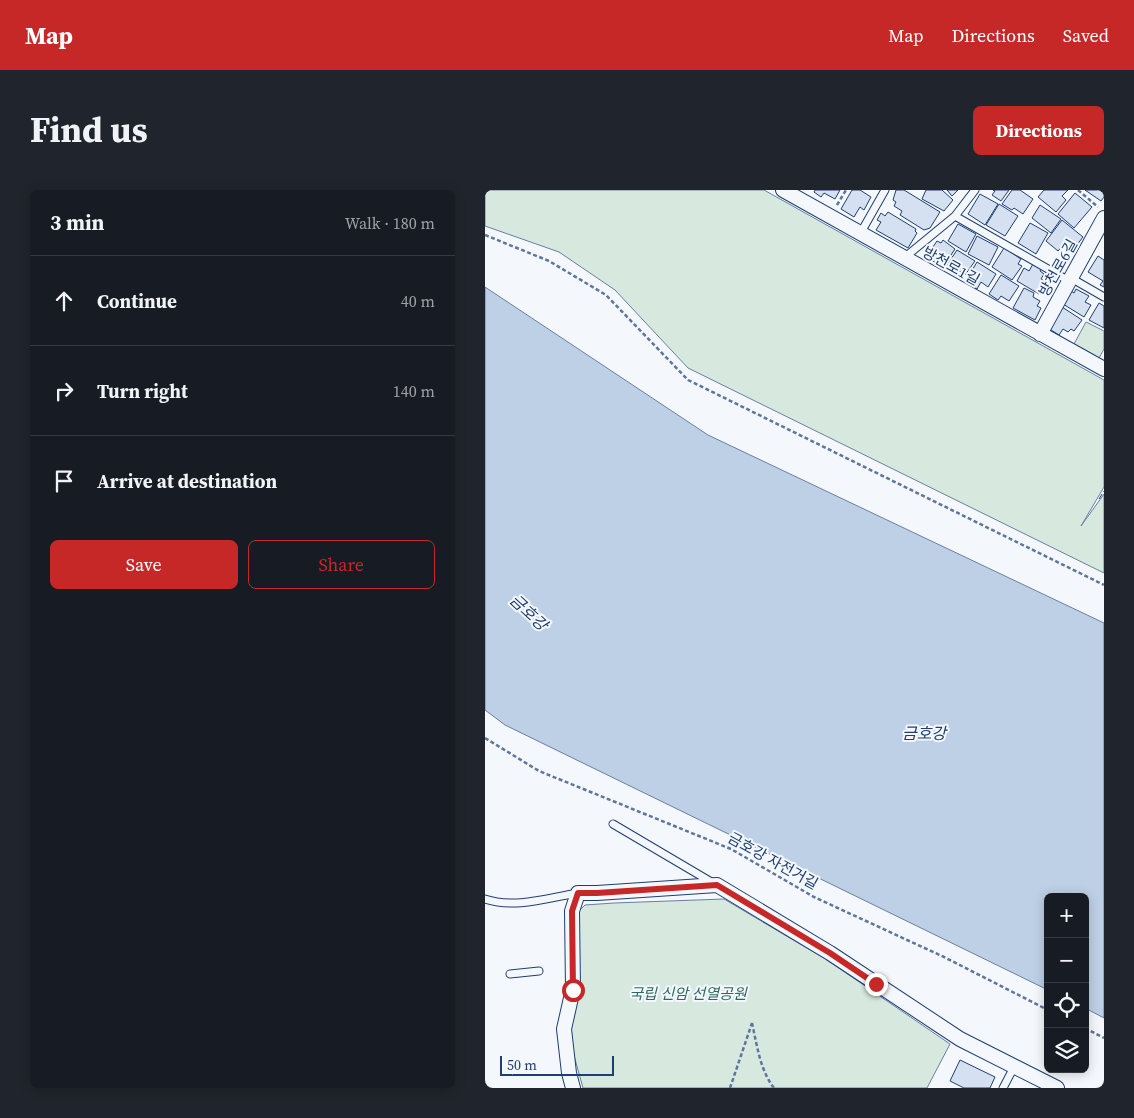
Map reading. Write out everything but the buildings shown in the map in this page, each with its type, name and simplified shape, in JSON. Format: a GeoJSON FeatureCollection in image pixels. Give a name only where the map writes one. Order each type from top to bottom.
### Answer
{"type":"FeatureCollection","features":[{"type":"Feature","properties":{"kind":"street","name":"방천로1길"},"geometry":{"type":"LineString","coordinates":[[783,190],[1104,369]]}},
{"type":"Feature","properties":{"kind":"street","name":"방천로6길"},"geometry":{"type":"LineString","coordinates":[[1040,334],[1104,218]]}},
{"type":"Feature","properties":{"kind":"street"},"geometry":{"type":"LineString","coordinates":[[573,1088],[569,1073],[564,1029],[573,990],[572,911],[578,893],[717,885],[830,953],[960,1039],[1057,1088]]}},
{"type":"Feature","properties":{"kind":"lane"},"geometry":{"type":"LineString","coordinates":[[860,234],[885,190]]}},
{"type":"Feature","properties":{"kind":"lane"},"geometry":{"type":"LineString","coordinates":[[904,258],[955,216],[975,190]]}},
{"type":"Feature","properties":{"kind":"lane"},"geometry":{"type":"LineString","coordinates":[[955,216],[1104,297]]}},
{"type":"Feature","properties":{"kind":"lane"},"geometry":{"type":"LineString","coordinates":[[613,824],[717,885]]}},
{"type":"Feature","properties":{"kind":"lane"},"geometry":{"type":"LineString","coordinates":[[485,899],[498,903],[516,904],[578,893]]}},
{"type":"Feature","properties":{"kind":"lane"},"geometry":{"type":"LineString","coordinates":[[511,974],[539,971]]}},
{"type":"Feature","properties":{"kind":"lane"},"geometry":{"type":"LineString","coordinates":[[1003,1088],[1014,1067]]}},
{"type":"Feature","properties":{"kind":"path"},"geometry":{"type":"LineString","coordinates":[[1078,190],[1104,212]]}},
{"type":"Feature","properties":{"kind":"path"},"geometry":{"type":"LineString","coordinates":[[485,235],[549,261],[606,295],[688,380],[1104,585]]}},
{"type":"Feature","properties":{"kind":"path","name":"금호강 자전거길"},"geometry":{"type":"LineString","coordinates":[[485,738],[539,770],[731,849],[814,897],[944,957],[1044,1008]]}},
{"type":"Feature","properties":{"kind":"path"},"geometry":{"type":"LineString","coordinates":[[730,1088],[753,1023],[759,1055],[767,1079],[774,1088]]}},
{"type":"Feature","properties":{"kind":"path"},"geometry":{"type":"LineString","coordinates":[[1089,1030],[1104,1038]]}},
{"type":"Feature","properties":{"kind":"green space"},"geometry":{"type":"Polygon","coordinates":[[[485,190],[764,190],[1104,380],[1104,487],[1081,526],[1104,494],[1104,573],[688,368],[615,290],[559,252],[485,226],[485,190]]]}},
{"type":"Feature","properties":{"kind":"green space"},"geometry":{"type":"Polygon","coordinates":[[[1086,322],[1104,331],[1104,349],[1099,358],[1074,344],[1086,322]]]}},
{"type":"Feature","properties":{"kind":"green space","name":"국립 신암 선열공원"},"geometry":{"type":"Polygon","coordinates":[[[724,899],[827,960],[950,1044],[927,1088],[583,1088],[568,1034],[576,914],[585,905],[724,899]]]}},
{"type":"Feature","properties":{"kind":"water","name":"금호강"},"geometry":{"type":"Polygon","coordinates":[[[485,287],[708,435],[1104,623],[1104,1018],[1089,1010],[1089,893],[1044,893],[1044,988],[505,725],[485,710],[485,287]]]}},
{"type":"Feature","properties":{"kind":"fence"},"geometry":{"type":"LineString","coordinates":[[1099,499],[1104,491]]}},
{"type":"Feature","properties":{"kind":"route"},"geometry":{"type":"LineString","coordinates":[[573,990],[572,911],[578,893],[717,885],[830,953],[876,984]]}}]}
